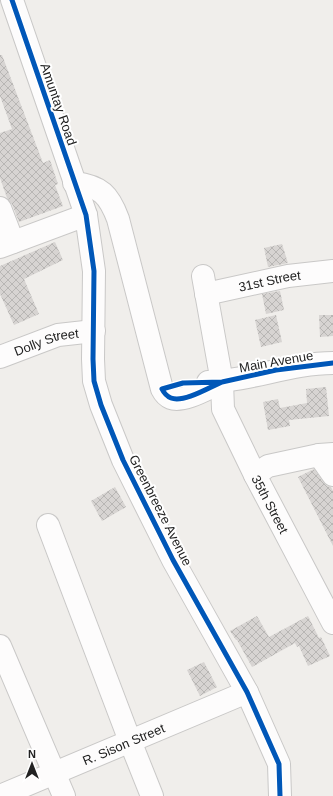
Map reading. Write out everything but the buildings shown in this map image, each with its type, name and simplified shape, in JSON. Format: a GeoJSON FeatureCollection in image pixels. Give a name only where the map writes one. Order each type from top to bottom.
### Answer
{"type":"FeatureCollection","features":[{"type":"Feature","properties":{"kind":"street","name":"Amuntay Road"},"geometry":{"type":"LineString","coordinates":[[12,0],[86,215]]}},
{"type":"Feature","properties":{"kind":"street","name":"Main Avenue"},"geometry":{"type":"LineString","coordinates":[[74,182],[87,184],[101,191],[112,202],[118,219],[162,389],[183,383],[222,382],[276,370],[333,363]]}},
{"type":"Feature","properties":{"kind":"street"},"geometry":{"type":"LineString","coordinates":[[0,208],[6,244],[86,215]]}},
{"type":"Feature","properties":{"kind":"street","name":"Greenbreeze Avenue"},"geometry":{"type":"LineString","coordinates":[[86,215],[94,271],[94,381],[101,405],[124,460],[174,560],[247,692],[279,764],[280,796]]}},
{"type":"Feature","properties":{"kind":"street","name":"31st Street"},"geometry":{"type":"LineString","coordinates":[[222,382],[204,285],[333,271]]}},
{"type":"Feature","properties":{"kind":"street","name":"Dolly Street"},"geometry":{"type":"LineString","coordinates":[[0,357],[58,335],[94,331]]}},
{"type":"Feature","properties":{"kind":"street","name":"35th Street"},"geometry":{"type":"LineString","coordinates":[[222,382],[223,409],[255,475],[333,623]]}},
{"type":"Feature","properties":{"kind":"street"},"geometry":{"type":"LineString","coordinates":[[255,475],[268,466],[326,454],[333,475]]}},
{"type":"Feature","properties":{"kind":"street"},"geometry":{"type":"LineString","coordinates":[[48,525],[152,796]]}},
{"type":"Feature","properties":{"kind":"street"},"geometry":{"type":"LineString","coordinates":[[0,646],[64,796]]}},
{"type":"Feature","properties":{"kind":"street","name":"R. Sison Street"},"geometry":{"type":"LineString","coordinates":[[0,796],[247,692]]}},
{"type":"Feature","properties":{"kind":"cycle path"},"geometry":{"type":"LineString","coordinates":[[12,0],[86,215],[94,271],[94,381],[101,405],[123,460],[173,560],[247,692],[279,764],[280,796]]}},
{"type":"Feature","properties":{"kind":"cycle path"},"geometry":{"type":"LineString","coordinates":[[222,382],[197,394],[176,399],[165,394],[162,389],[183,383],[222,382],[276,370],[333,363]]}}]}
